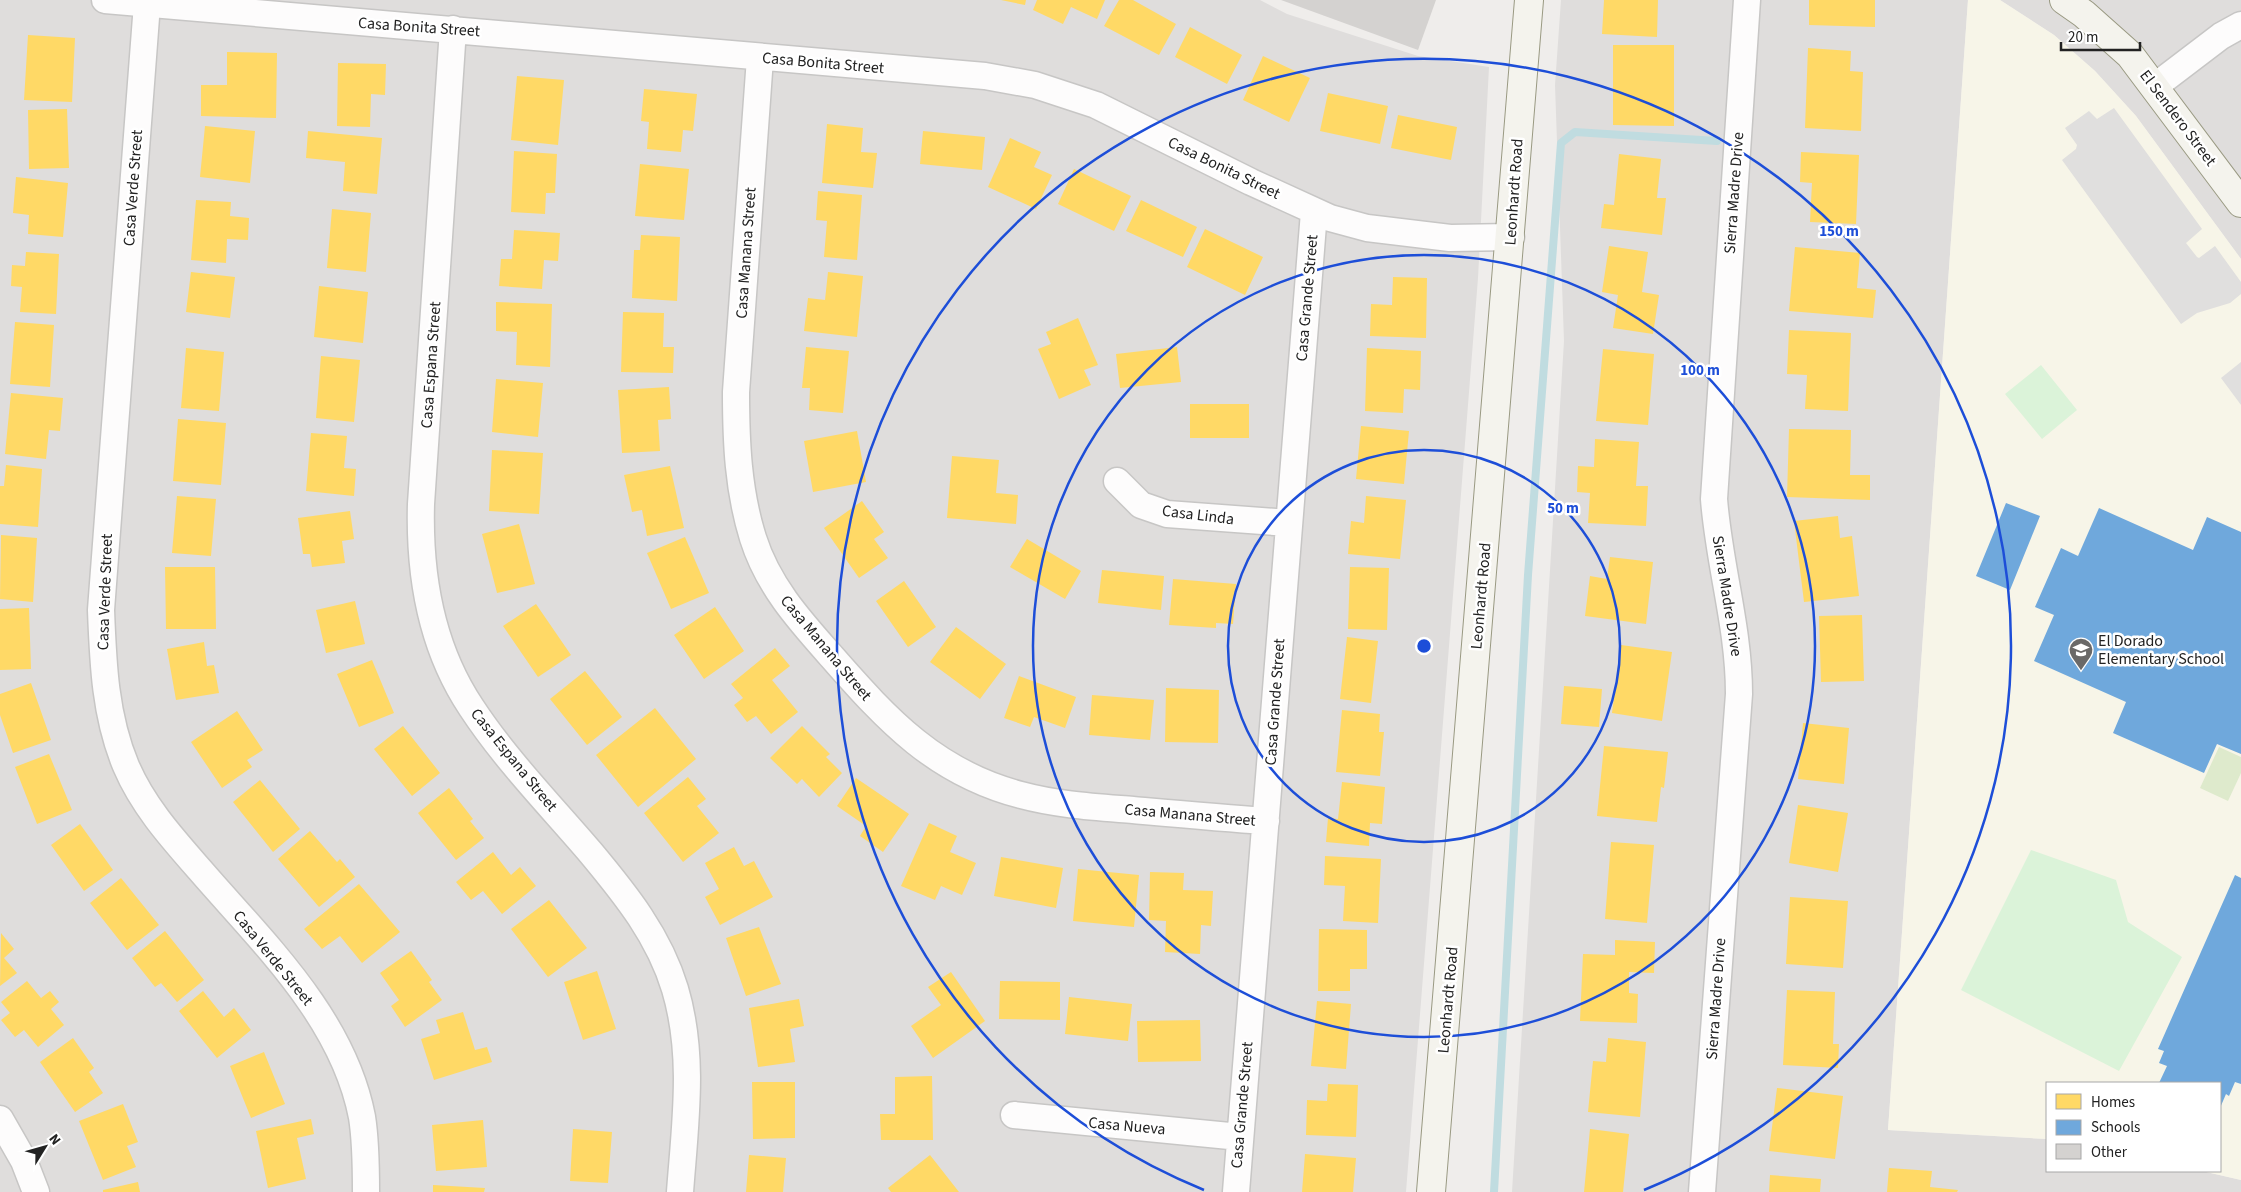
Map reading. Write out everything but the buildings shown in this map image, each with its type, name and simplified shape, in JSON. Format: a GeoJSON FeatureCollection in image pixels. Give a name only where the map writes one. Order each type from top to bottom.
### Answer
{"type":"FeatureCollection","features":[{"type":"Feature","properties":{"kind":"street","name":"Casa Bonita Street"},"geometry":{"type":"LineString","coordinates":[[105,0],[146,4],[316,10],[453,29],[760,58],[985,76],[1035,85],[1096,105],[1314,212],[1367,228],[1450,238],[1511,237]]}},
{"type":"Feature","properties":{"kind":"street","name":"Leonhardt Road"},"geometry":{"type":"LineString","coordinates":[[1432,1192],[1530,0]]}},
{"type":"Feature","properties":{"kind":"street","name":"Sierra Madre Drive"},"geometry":{"type":"LineString","coordinates":[[1702,1192],[1739,694],[1739,659],[1717,541],[1714,499],[1747,0]]}},
{"type":"Feature","properties":{"kind":"street","name":"El Sendero Street"},"geometry":{"type":"LineString","coordinates":[[2064,0],[2084,14],[2130,55],[2241,203]]}},
{"type":"Feature","properties":{"kind":"street","name":"Casa Verde Street"},"geometry":{"type":"LineString","coordinates":[[146,4],[102,610],[107,703],[126,765],[159,822],[298,984],[329,1030],[354,1088],[362,1115],[366,1143],[366,1192]]}},
{"type":"Feature","properties":{"kind":"street"},"geometry":{"type":"LineString","coordinates":[[2154,87],[2221,36],[2241,25]]}},
{"type":"Feature","properties":{"kind":"street","name":"Casa Espana Street"},"geometry":{"type":"LineString","coordinates":[[453,29],[421,504],[420,540],[429,609],[446,659],[470,706],[494,738],[632,901],[664,959],[677,997],[688,1053],[688,1091],[680,1192]]}},
{"type":"Feature","properties":{"kind":"street","name":"Casa Manana Street"},"geometry":{"type":"LineString","coordinates":[[760,58],[736,392],[736,434],[739,476],[753,539],[764,564],[791,611],[882,713],[906,735],[940,759],[991,785],[1022,795],[1083,806],[1266,821]]}},
{"type":"Feature","properties":{"kind":"street","name":"Casa Grande Street"},"geometry":{"type":"LineString","coordinates":[[1236,1192],[1314,212]]}},
{"type":"Feature","properties":{"kind":"street","name":"Casa Linda"},"geometry":{"type":"LineString","coordinates":[[1117,481],[1142,505],[1167,514],[1289,523]]}},
{"type":"Feature","properties":{"kind":"street","name":"Casa Nueva"},"geometry":{"type":"LineString","coordinates":[[1014,1115],[1240,1137]]}},
{"type":"Feature","properties":{"kind":"street"},"geometry":{"type":"LineString","coordinates":[[0,1119],[20,1154],[36,1192]]}},
{"type":"Feature","properties":{"kind":"shaded area"},"geometry":{"type":"Polygon","coordinates":[[[0,0],[1260,0],[1287,14],[1418,56],[1489,67],[1478,278],[1406,1192],[0,1192],[0,0]]]}},
{"type":"Feature","properties":{"kind":"shaded area"},"geometry":{"type":"Polygon","coordinates":[[[1561,0],[1968,0],[1888,1130],[2046,1139],[2046,1172],[2206,1172],[2241,1180],[2241,1192],[1512,1192],[1564,341],[1555,85],[1561,0]]]}},
{"type":"Feature","properties":{"kind":"shaded area","name":"El Dorado Elementary School"},"geometry":{"type":"Polygon","coordinates":[[[1968,0],[2000,0],[2054,35],[2095,71],[2136,116],[2241,259],[2241,1180],[2206,1172],[2221,1172],[2221,1082],[2046,1082],[2046,1139],[1888,1130],[1968,0]]]}},
{"type":"Feature","properties":{"kind":"shaded area"},"geometry":{"type":"Polygon","coordinates":[[[2000,0],[2241,0],[2241,259],[2136,116],[2095,71],[2054,35],[2000,0]]]}},
{"type":"Feature","properties":{"kind":"shaded area"},"geometry":{"type":"Polygon","coordinates":[[[2114,108],[2202,229],[2186,243],[2199,258],[2215,246],[2241,282],[2241,294],[2230,303],[2197,313],[2181,324],[2062,160],[2076,149],[2077,145],[2065,128],[2089,111],[2097,119],[2114,108]]]}},
{"type":"Feature","properties":{"kind":"shaded area"},"geometry":{"type":"Polygon","coordinates":[[[2241,362],[2241,405],[2221,378],[2241,362]]]}},
{"type":"Feature","properties":{"kind":"green space"},"geometry":{"type":"Polygon","coordinates":[[[2041,365],[2077,410],[2042,439],[2005,394],[2041,365]]]}},
{"type":"Feature","properties":{"kind":"green space"},"geometry":{"type":"Polygon","coordinates":[[[2219,747],[2241,757],[2241,773],[2228,801],[2200,788],[2219,747]]]}},
{"type":"Feature","properties":{"kind":"green space"},"geometry":{"type":"Polygon","coordinates":[[[2031,850],[2116,880],[2128,922],[2182,957],[2119,1071],[1961,990],[2031,850]]]}},
{"type":"Feature","properties":{"kind":"waterway"},"geometry":{"type":"LineString","coordinates":[[1494,1192],[1528,575],[1561,143],[1575,132],[1717,141]]}},
{"type":"Feature","properties":{"kind":"place","name":"El Dorado Elementary School"},"geometry":{"type":"Point","coordinates":[2081,671]}}]}
